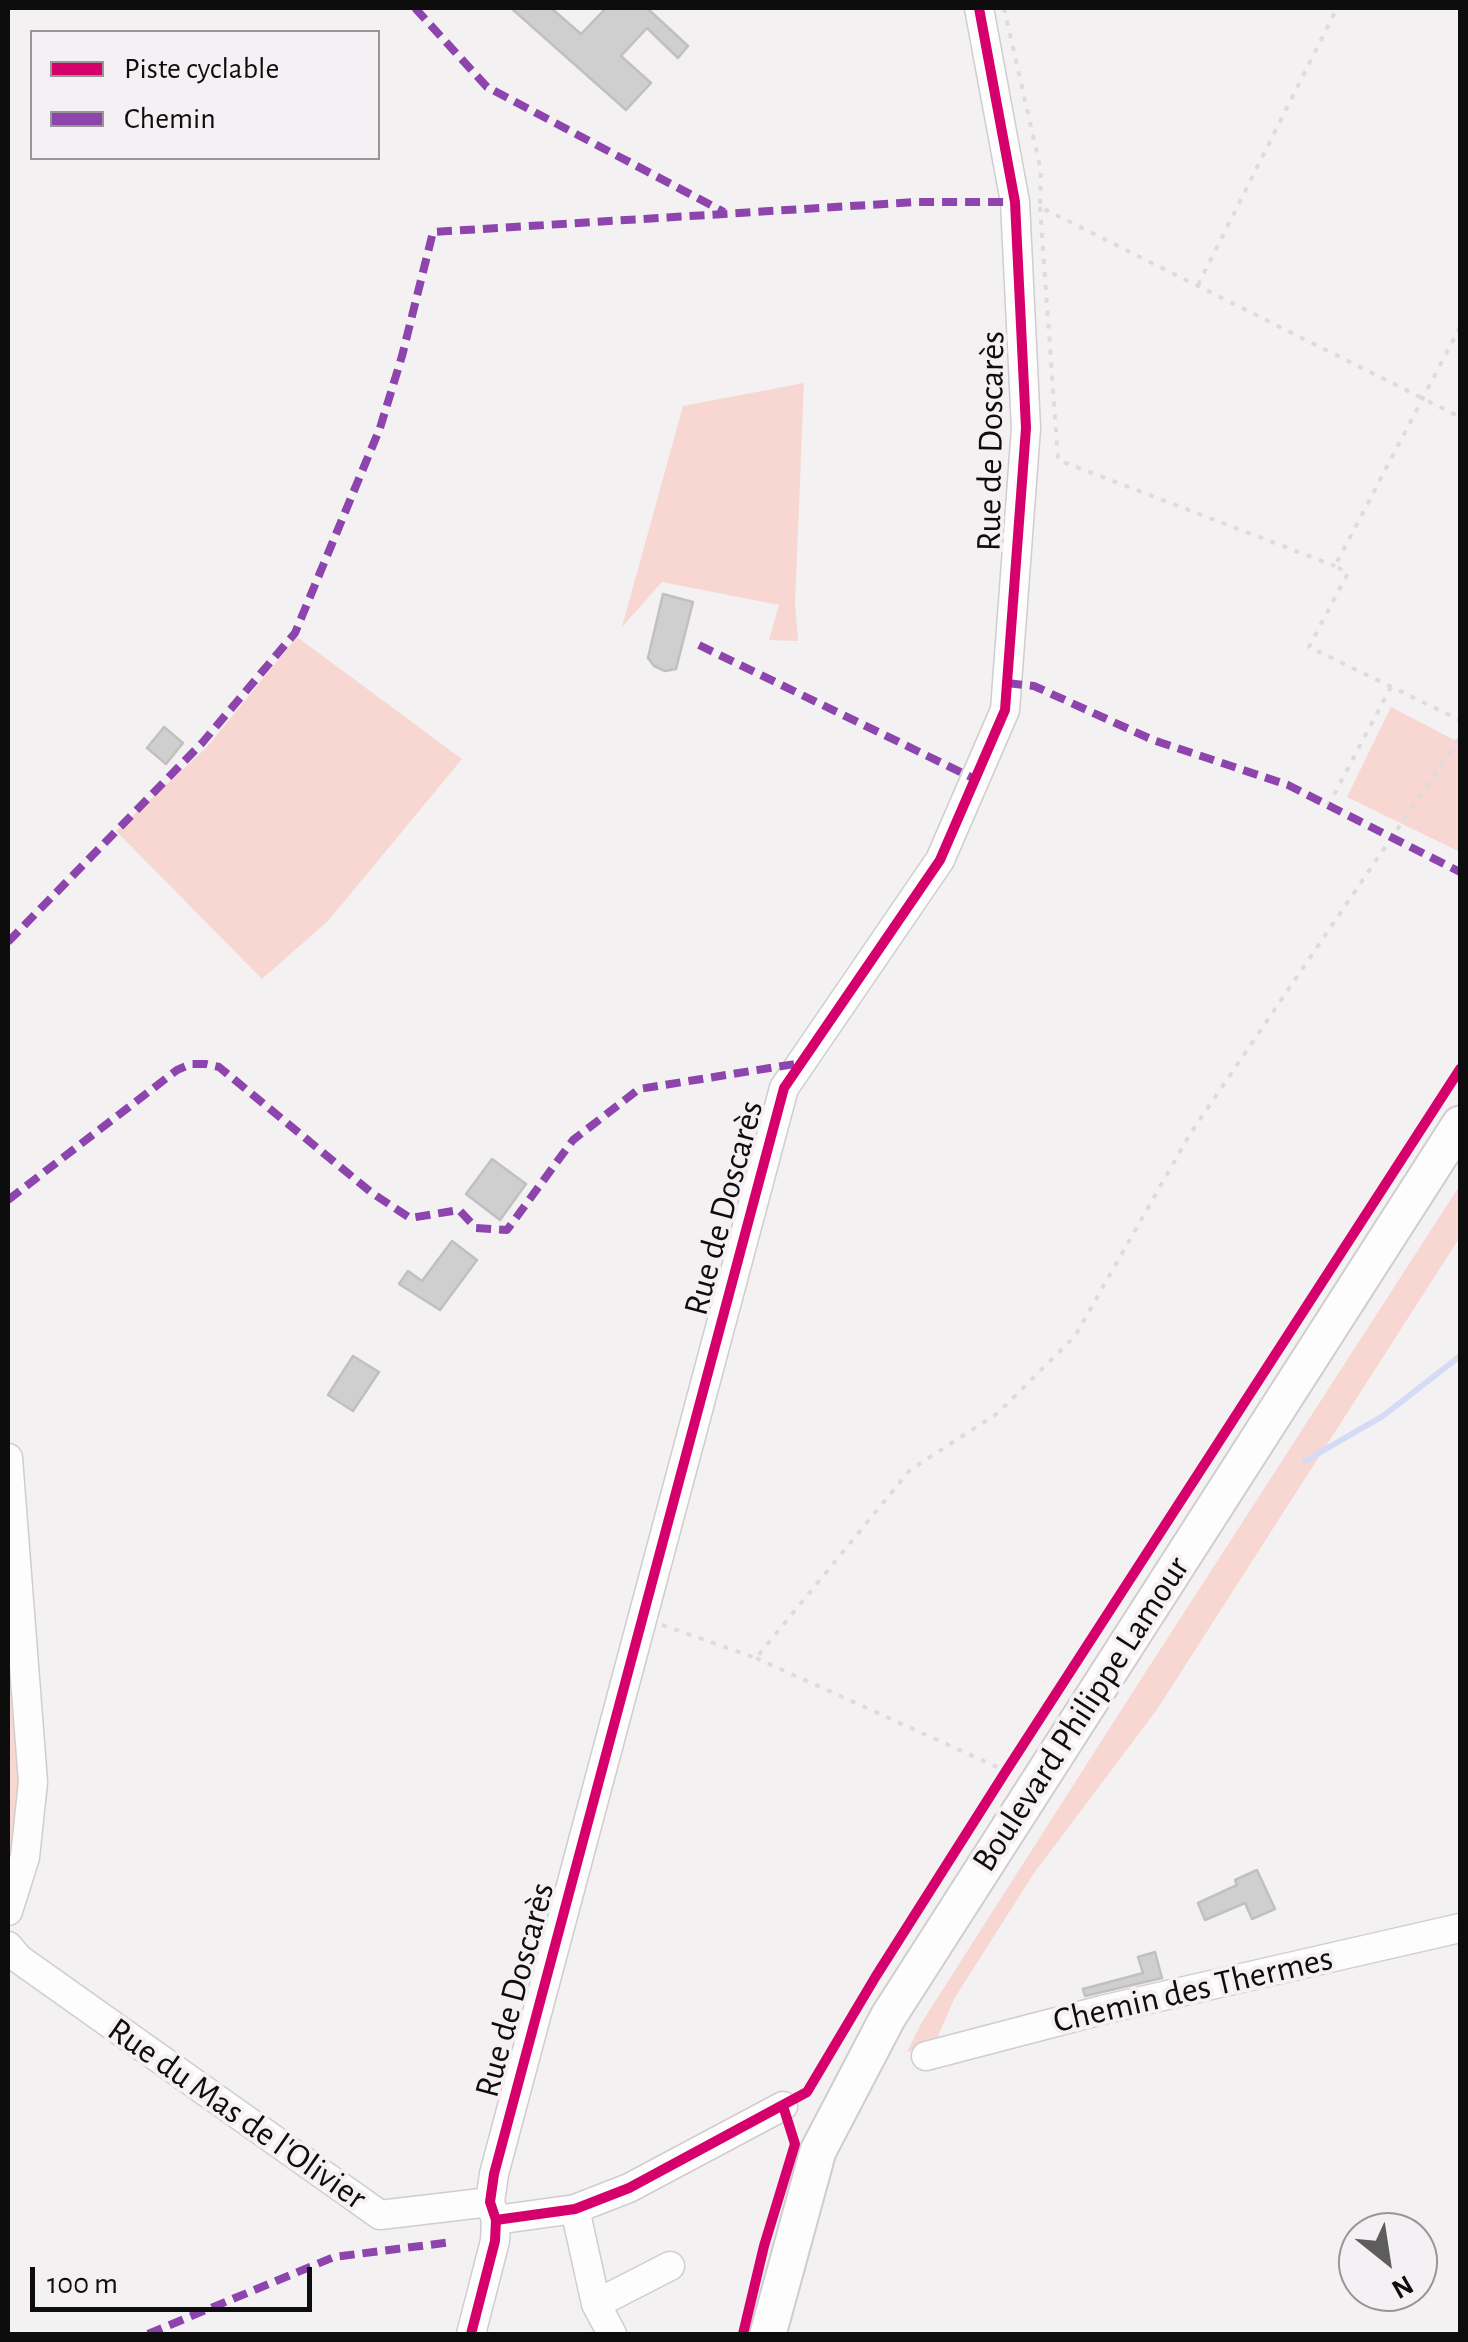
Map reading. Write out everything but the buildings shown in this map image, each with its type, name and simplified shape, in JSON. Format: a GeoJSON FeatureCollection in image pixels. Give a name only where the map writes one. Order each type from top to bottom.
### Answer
{"type":"FeatureCollection","features":[{"type":"Feature","properties":{"kind":"main road","name":"Boulevard Philippe Lamour"},"geometry":{"type":"LineString","coordinates":[[768,2334],[818,2151],[888,2017],[1460,1124]]}},
{"type":"Feature","properties":{"kind":"main road","name":"Boulevard Philippe Lamour"},"geometry":{"type":"LineString","coordinates":[[791,2334],[842,2157],[907,2024],[1460,1162]]}},
{"type":"Feature","properties":{"kind":"street","name":"Rue de Doscarès"},"geometry":{"type":"LineString","coordinates":[[471,2334],[496,2241],[493,2211],[499,2155],[784,1088],[940,860],[1005,710],[1026,428],[1015,202],[979,8]]}},
{"type":"Feature","properties":{"kind":"street"},"geometry":{"type":"LineString","coordinates":[[8,1458],[33,1782],[25,1858],[8,1911]]}},
{"type":"Feature","properties":{"kind":"street","name":"Chemin des Thermes"},"geometry":{"type":"LineString","coordinates":[[926,2056],[1121,2006],[1460,1928]]}},
{"type":"Feature","properties":{"kind":"street","name":"Rue du Mas de l'Olivier"},"geometry":{"type":"LineString","coordinates":[[8,1946],[19,1959],[380,2215],[576,2209],[628,2188],[783,2106]]}},
{"type":"Feature","properties":{"kind":"street"},"geometry":{"type":"LineString","coordinates":[[576,2209],[596,2304],[612,2334]]}},
{"type":"Feature","properties":{"kind":"street"},"geometry":{"type":"LineString","coordinates":[[596,2304],[670,2266]]}},
{"type":"Feature","properties":{"kind":"path"},"geometry":{"type":"LineString","coordinates":[[1004,8],[1041,170],[1040,208],[1058,460],[1348,573],[1308,647],[1460,720]]}},
{"type":"Feature","properties":{"kind":"path"},"geometry":{"type":"LineString","coordinates":[[1197,286],[1337,8]]}},
{"type":"Feature","properties":{"kind":"path"},"geometry":{"type":"LineString","coordinates":[[1040,208],[1460,417]]}},
{"type":"Feature","properties":{"kind":"path"},"geometry":{"type":"LineString","coordinates":[[1335,566],[1460,327]]}},
{"type":"Feature","properties":{"kind":"path"},"geometry":{"type":"LineString","coordinates":[[1328,806],[1391,687]]}},
{"type":"Feature","properties":{"kind":"path"},"geometry":{"type":"LineString","coordinates":[[756,1658],[910,1470],[998,1413],[1075,1336],[1190,1134],[1460,737]]}},
{"type":"Feature","properties":{"kind":"path"},"geometry":{"type":"LineString","coordinates":[[783,2106],[808,2092],[818,2080],[876,1976],[1006,1771],[1460,1070]]}},
{"type":"Feature","properties":{"kind":"path"},"geometry":{"type":"LineString","coordinates":[[647,1620],[756,1658],[1006,1771]]}},
{"type":"Feature","properties":{"kind":"shaded area"},"geometry":{"type":"Polygon","coordinates":[[[804,383],[795,603],[798,641],[769,640],[779,605],[662,582],[622,627],[683,406],[804,383]]]}},
{"type":"Feature","properties":{"kind":"shaded area"},"geometry":{"type":"Polygon","coordinates":[[[297,637],[462,759],[328,921],[262,979],[116,831],[206,748],[297,637]]]}},
{"type":"Feature","properties":{"kind":"shaded area"},"geometry":{"type":"Polygon","coordinates":[[[1391,707],[1460,743],[1460,852],[1347,797],[1391,707]]]}},
{"type":"Feature","properties":{"kind":"shaded area"},"geometry":{"type":"Polygon","coordinates":[[[1460,1185],[1460,1237],[1156,1711],[1034,1873],[954,1999],[935,2043],[907,2052],[922,2022],[1460,1185]]]}},
{"type":"Feature","properties":{"kind":"shaded area"},"geometry":{"type":"Polygon","coordinates":[[[8,1535],[24,1789],[8,1876],[8,1535]]]}},
{"type":"Feature","properties":{"kind":"waterway"},"geometry":{"type":"LineString","coordinates":[[1305,1461],[1383,1416],[1460,1356]]}},
{"type":"Feature","properties":{"kind":"marked path"},"geometry":{"type":"LineString","coordinates":[[415,8],[487,87],[724,212]]}},
{"type":"Feature","properties":{"kind":"marked path"},"geometry":{"type":"LineString","coordinates":[[8,942],[202,743],[295,633],[380,428],[433,232],[916,202],[1015,202]]}},
{"type":"Feature","properties":{"kind":"marked path"},"geometry":{"type":"LineString","coordinates":[[699,645],[975,779]]}},
{"type":"Feature","properties":{"kind":"marked path"},"geometry":{"type":"LineString","coordinates":[[1007,683],[1034,686],[1153,740],[1288,785],[1460,872]]}},
{"type":"Feature","properties":{"kind":"marked path"},"geometry":{"type":"LineString","coordinates":[[8,1200],[177,1070],[191,1064],[206,1064],[219,1067],[372,1193],[410,1218],[459,1210],[476,1228],[507,1230],[573,1140],[639,1089],[801,1063]]}},
{"type":"Feature","properties":{"kind":"marked path"},"geometry":{"type":"LineString","coordinates":[[148,2334],[334,2257],[452,2242]]}},
{"type":"Feature","properties":{"kind":"cycle path"},"geometry":{"type":"LineString","coordinates":[[471,2334],[495,2241],[496,2220],[490,2202],[494,2174],[784,1088],[940,860],[1005,710],[1026,428],[1015,202],[979,8]]}},
{"type":"Feature","properties":{"kind":"cycle path"},"geometry":{"type":"LineString","coordinates":[[496,2220],[575,2209],[629,2188],[807,2092],[1006,1771],[1460,1069]]}},
{"type":"Feature","properties":{"kind":"cycle path"},"geometry":{"type":"LineString","coordinates":[[743,2334],[795,2144],[783,2106]]}}]}
